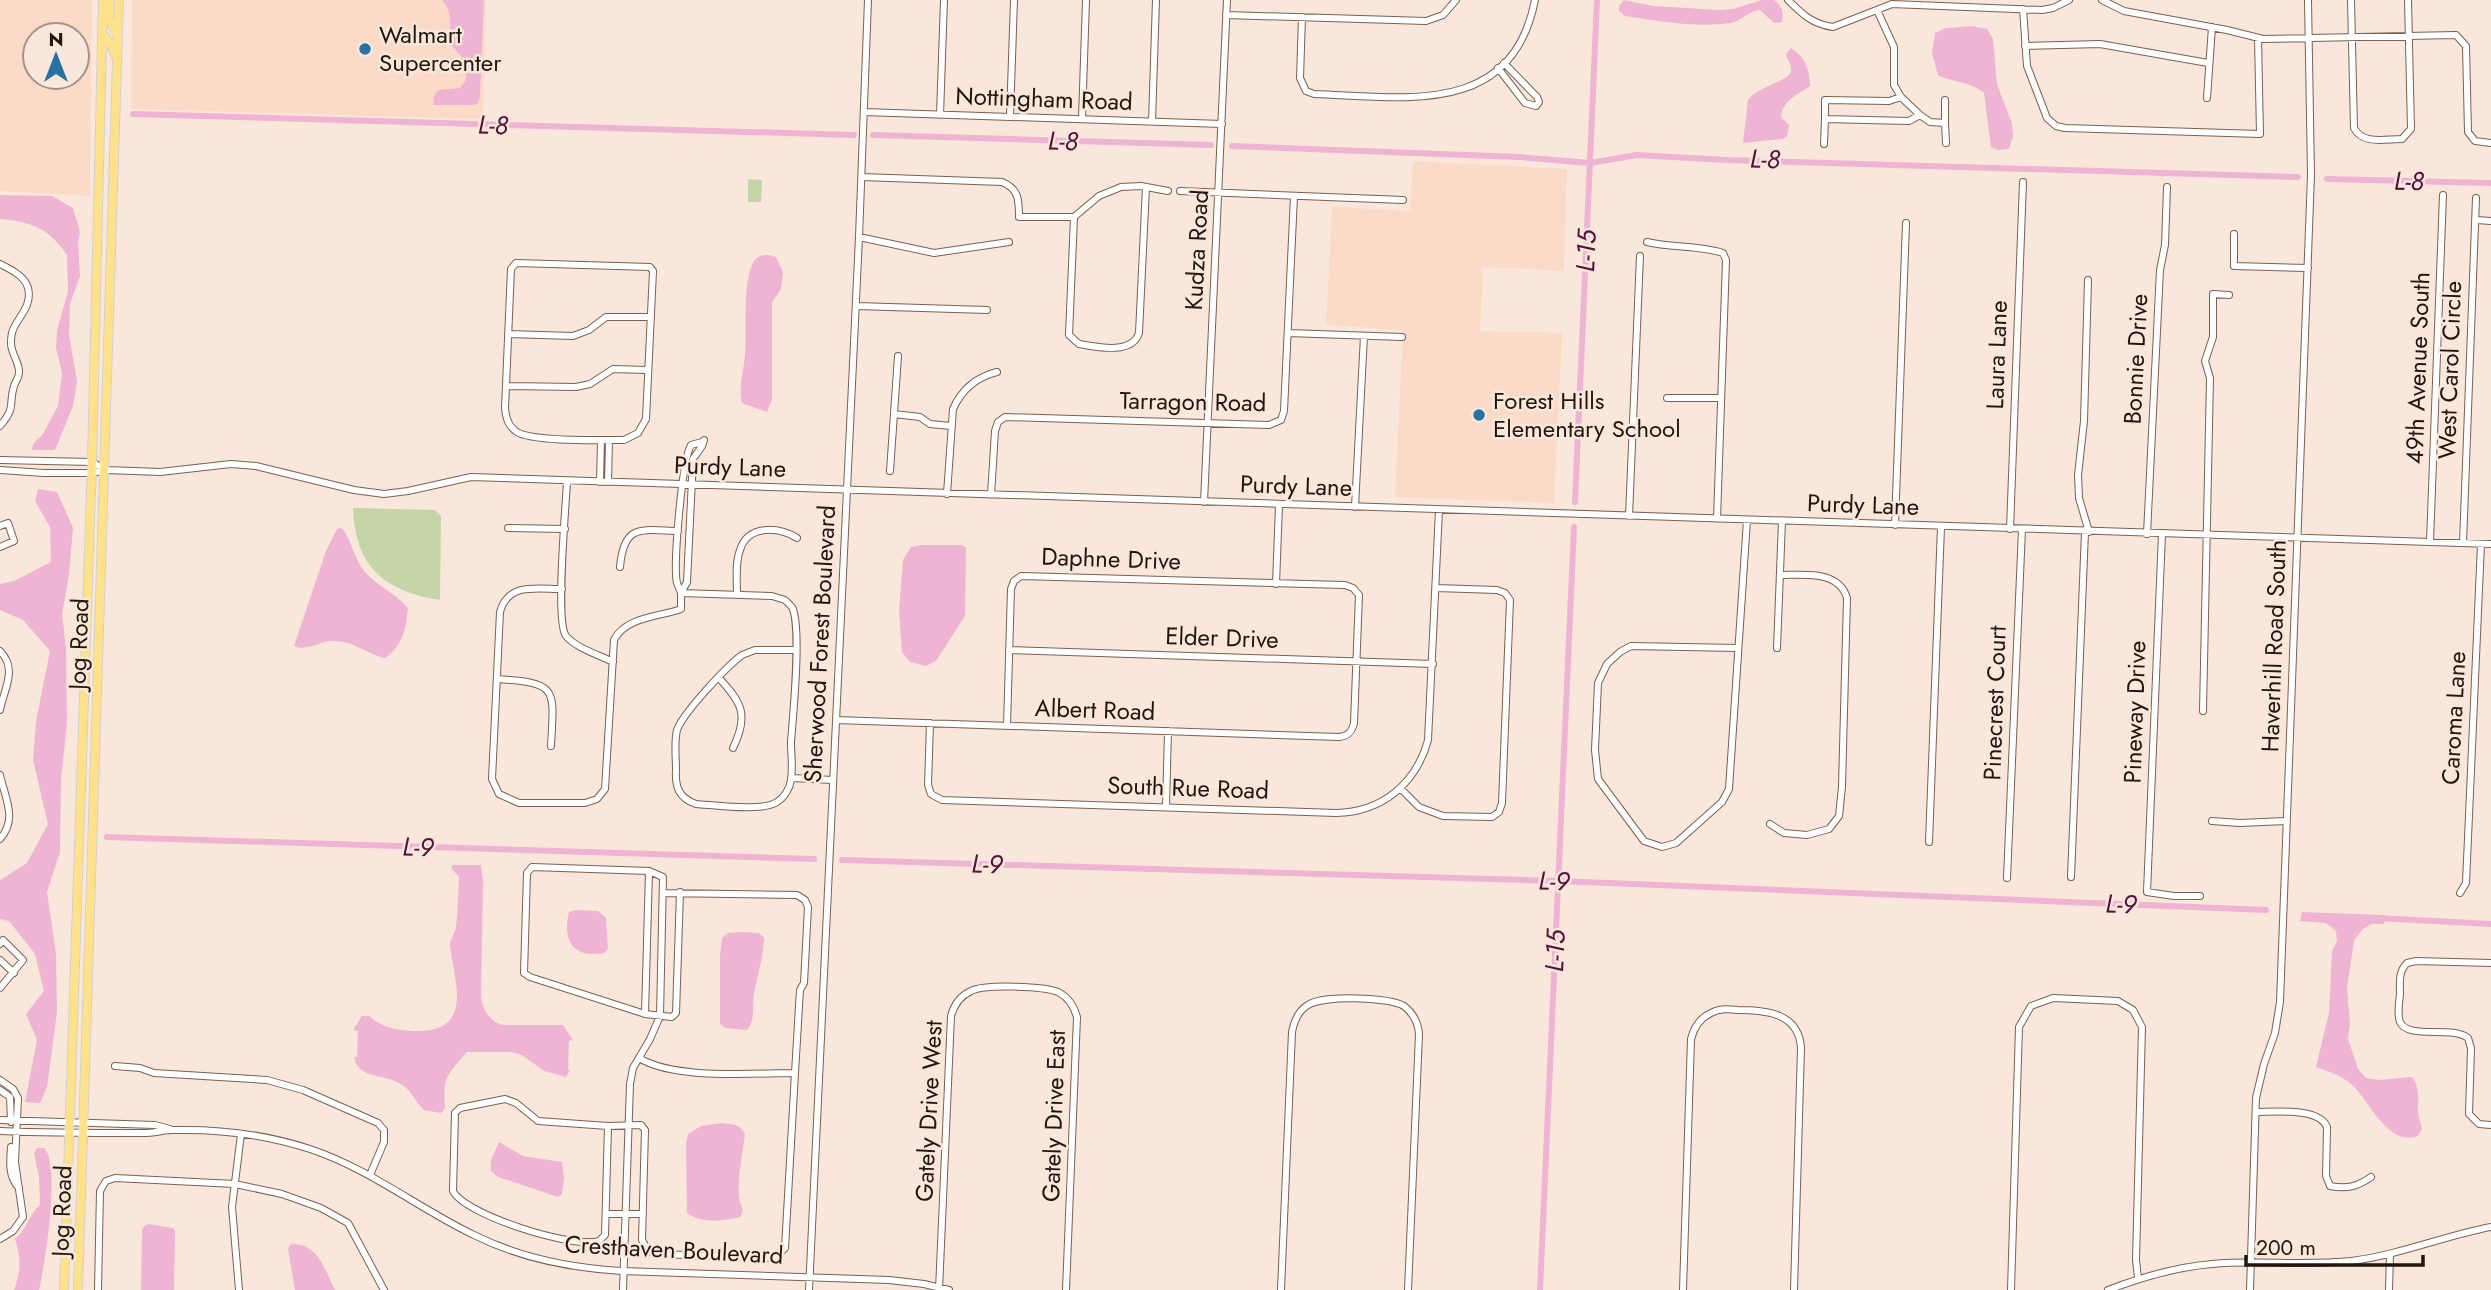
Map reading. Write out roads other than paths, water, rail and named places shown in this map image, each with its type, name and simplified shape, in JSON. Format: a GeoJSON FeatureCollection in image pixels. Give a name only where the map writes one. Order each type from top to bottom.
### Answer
{"type":"FeatureCollection","features":[{"type":"Feature","properties":{"kind":"main road","name":"Jog Road"},"geometry":{"type":"LineString","coordinates":[[64,1290],[92,473],[103,0]]}},
{"type":"Feature","properties":{"kind":"main road"},"geometry":{"type":"LineString","coordinates":[[110,0],[109,19],[118,36]]}},
{"type":"Feature","properties":{"kind":"main road","name":"Jog Road"},"geometry":{"type":"LineString","coordinates":[[78,1290],[119,0]]}},
{"type":"Feature","properties":{"kind":"main road"},"geometry":{"type":"LineString","coordinates":[[103,34],[118,63]]}},
{"type":"Feature","properties":{"kind":"main road"},"geometry":{"type":"LineString","coordinates":[[76,926],[88,927]]}},
{"type":"Feature","properties":{"kind":"street","name":"Sherwood Forest Boulevard"},"geometry":{"type":"LineString","coordinates":[[809,1290],[868,0]]}},
{"type":"Feature","properties":{"kind":"street"},"geometry":{"type":"LineString","coordinates":[[940,114],[944,0]]}},
{"type":"Feature","properties":{"kind":"street"},"geometry":{"type":"LineString","coordinates":[[1010,117],[1014,0]]}},
{"type":"Feature","properties":{"kind":"street"},"geometry":{"type":"LineString","coordinates":[[1082,119],[1086,0]]}},
{"type":"Feature","properties":{"kind":"street"},"geometry":{"type":"LineString","coordinates":[[1152,122],[1156,0]]}},
{"type":"Feature","properties":{"kind":"street","name":"Kudza Road"},"geometry":{"type":"LineString","coordinates":[[1204,502],[1227,0]]}},
{"type":"Feature","properties":{"kind":"street"},"geometry":{"type":"LineString","coordinates":[[1226,15],[1426,21],[1443,15],[1456,0]]}},
{"type":"Feature","properties":{"kind":"street"},"geometry":{"type":"LineString","coordinates":[[1302,17],[1300,79],[1303,88],[1314,94],[1428,97],[1469,87],[1501,66],[1522,37],[1535,0]]}},
{"type":"Feature","properties":{"kind":"street"},"geometry":{"type":"LineString","coordinates":[[1788,0],[1804,16],[1833,27],[1892,4],[2023,9],[2053,8],[2069,0]]}},
{"type":"Feature","properties":{"kind":"street"},"geometry":{"type":"LineString","coordinates":[[2102,0],[2124,12],[2258,38],[2449,34],[2462,40],[2466,46],[2468,132],[2475,141],[2491,144]]}},
{"type":"Feature","properties":{"kind":"street","name":"Haverhill Road South"},"geometry":{"type":"LineString","coordinates":[[2250,1290],[2259,1081],[2275,1033],[2280,1002],[2311,175],[2308,0]]}},
{"type":"Feature","properties":{"kind":"street"},"geometry":{"type":"LineString","coordinates":[[2351,0],[2356,132],[2366,140],[2402,139],[2410,129],[2408,0]]}},
{"type":"Feature","properties":{"kind":"street"},"geometry":{"type":"LineString","coordinates":[[1877,9],[1894,47],[1894,85],[1900,97],[1930,122],[1945,123]]}},
{"type":"Feature","properties":{"kind":"street"},"geometry":{"type":"LineString","coordinates":[[2023,9],[2026,66],[2045,114],[2056,126],[2065,128],[2260,134],[2258,38]]}},
{"type":"Feature","properties":{"kind":"street"},"geometry":{"type":"LineString","coordinates":[[2207,98],[2212,27]]}},
{"type":"Feature","properties":{"kind":"street"},"geometry":{"type":"LineString","coordinates":[[2025,46],[2100,44],[2208,63]]}},
{"type":"Feature","properties":{"kind":"street"},"geometry":{"type":"LineString","coordinates":[[1501,66],[1537,97],[1539,102],[1536,106],[1525,103],[1501,66]]}},
{"type":"Feature","properties":{"kind":"street"},"geometry":{"type":"LineString","coordinates":[[1824,144],[1825,100],[1889,101],[1900,97]]}},
{"type":"Feature","properties":{"kind":"street"},"geometry":{"type":"LineString","coordinates":[[1945,100],[1946,143]]}},
{"type":"Feature","properties":{"kind":"street","name":"Nottingham Road"},"geometry":{"type":"LineString","coordinates":[[864,112],[1222,124]]}},
{"type":"Feature","properties":{"kind":"street"},"geometry":{"type":"LineString","coordinates":[[1825,119],[1909,121],[1920,115]]}},
{"type":"Feature","properties":{"kind":"street"},"geometry":{"type":"LineString","coordinates":[[862,177],[1002,182],[1012,187],[1017,194],[1018,217],[1074,217],[1108,192],[1131,186],[1168,191]]}},
{"type":"Feature","properties":{"kind":"street","name":"Laura Lane"},"geometry":{"type":"LineString","coordinates":[[2010,529],[2022,182]]}},
{"type":"Feature","properties":{"kind":"street"},"geometry":{"type":"LineString","coordinates":[[1074,217],[1068,331],[1075,342],[1083,345],[1124,347],[1136,341],[1139,333],[1146,187]]}},
{"type":"Feature","properties":{"kind":"street","name":"Bonnie Drive"},"geometry":{"type":"LineString","coordinates":[[2147,534],[2160,270],[2165,245],[2167,187]]}},
{"type":"Feature","properties":{"kind":"street"},"geometry":{"type":"LineString","coordinates":[[1180,191],[1403,200]]}},
{"type":"Feature","properties":{"kind":"street","name":"49th Avenue South"},"geometry":{"type":"LineString","coordinates":[[2430,542],[2443,195]]}},
{"type":"Feature","properties":{"kind":"street","name":"Tarragon Road"},"geometry":{"type":"LineString","coordinates":[[992,495],[995,430],[998,422],[1005,417],[1269,425],[1281,419],[1284,411],[1294,196]]}},
{"type":"Feature","properties":{"kind":"street","name":"West Carol Circle"},"geometry":{"type":"LineString","coordinates":[[2463,543],[2476,198]]}},
{"type":"Feature","properties":{"kind":"street"},"geometry":{"type":"LineString","coordinates":[[2476,220],[2491,221]]}},
{"type":"Feature","properties":{"kind":"street"},"geometry":{"type":"LineString","coordinates":[[1895,525],[1906,223]]}},
{"type":"Feature","properties":{"kind":"street"},"geometry":{"type":"LineString","coordinates":[[2234,234],[2234,266],[2308,268]]}},
{"type":"Feature","properties":{"kind":"street"},"geometry":{"type":"LineString","coordinates":[[859,237],[934,253],[1009,242]]}},
{"type":"Feature","properties":{"kind":"street"},"geometry":{"type":"LineString","coordinates":[[1647,242],[1670,247],[1714,250],[1723,253],[1726,260],[1717,519]]}},
{"type":"Feature","properties":{"kind":"street"},"geometry":{"type":"LineString","coordinates":[[1629,516],[1640,256]]}},
{"type":"Feature","properties":{"kind":"street"},"geometry":{"type":"LineString","coordinates":[[516,263],[650,267],[653,271],[650,317],[646,419],[643,426],[627,439],[609,440],[540,438],[520,434],[513,429],[506,417],[506,386],[511,269],[516,263]]}},
{"type":"Feature","properties":{"kind":"street"},"geometry":{"type":"LineString","coordinates":[[0,264],[22,277],[27,284],[29,297],[22,317],[12,332],[11,352],[19,376],[14,388],[12,407],[0,426]]}},
{"type":"Feature","properties":{"kind":"street"},"geometry":{"type":"LineString","coordinates":[[2071,877],[2087,532],[2079,498],[2078,475],[2084,421],[2088,280]]}},
{"type":"Feature","properties":{"kind":"street"},"geometry":{"type":"LineString","coordinates":[[2203,711],[2210,378],[2205,361],[2213,337],[2213,294],[2229,295]]}},
{"type":"Feature","properties":{"kind":"street"},"geometry":{"type":"LineString","coordinates":[[856,306],[987,310]]}},
{"type":"Feature","properties":{"kind":"street"},"geometry":{"type":"LineString","coordinates":[[508,334],[573,336],[589,330],[607,317],[650,317]]}},
{"type":"Feature","properties":{"kind":"street"},"geometry":{"type":"LineString","coordinates":[[1288,333],[1402,337]]}},
{"type":"Feature","properties":{"kind":"street"},"geometry":{"type":"LineString","coordinates":[[1355,507],[1364,336]]}},
{"type":"Feature","properties":{"kind":"street"},"geometry":{"type":"LineString","coordinates":[[890,471],[898,356]]}},
{"type":"Feature","properties":{"kind":"street"},"geometry":{"type":"LineString","coordinates":[[506,386],[576,387],[594,382],[613,369],[649,370]]}},
{"type":"Feature","properties":{"kind":"street"},"geometry":{"type":"LineString","coordinates":[[947,494],[953,409],[964,390],[981,377],[997,372]]}},
{"type":"Feature","properties":{"kind":"street"},"geometry":{"type":"LineString","coordinates":[[1667,398],[1721,398]]}},
{"type":"Feature","properties":{"kind":"street"},"geometry":{"type":"LineString","coordinates":[[894,414],[920,417],[930,424],[951,426]]}},
{"type":"Feature","properties":{"kind":"street"},"geometry":{"type":"LineString","coordinates":[[600,482],[601,440]]}},
{"type":"Feature","properties":{"kind":"street"},"geometry":{"type":"LineString","coordinates":[[608,482],[609,440]]}},
{"type":"Feature","properties":{"kind":"street"},"geometry":{"type":"LineString","coordinates":[[562,589],[525,588],[512,593],[505,600],[500,612],[492,779],[496,791],[507,800],[519,803],[585,803],[597,799],[607,785],[613,645],[622,629],[629,624],[681,609],[681,593],[677,582],[678,531],[687,452],[696,442],[703,441],[693,458],[687,582],[681,593]]}},
{"type":"Feature","properties":{"kind":"street"},"geometry":{"type":"LineString","coordinates":[[0,460],[92,462]]}},
{"type":"Feature","properties":{"kind":"street"},"geometry":{"type":"LineString","coordinates":[[43,461],[44,473]]}},
{"type":"Feature","properties":{"kind":"street"},"geometry":{"type":"LineString","coordinates":[[16,462],[16,472]]}},
{"type":"Feature","properties":{"kind":"street","name":"Purdy Lane"},"geometry":{"type":"LineString","coordinates":[[92,462],[106,470]]}},
{"type":"Feature","properties":{"kind":"street","name":"Purdy Lane"},"geometry":{"type":"LineString","coordinates":[[0,470],[44,473],[92,473],[106,470],[160,472],[221,464],[246,465],[354,490],[384,494],[466,477],[2491,544]]}},
{"type":"Feature","properties":{"kind":"street"},"geometry":{"type":"LineString","coordinates":[[567,481],[561,625],[564,634],[571,640],[613,662]]}},
{"type":"Feature","properties":{"kind":"street"},"geometry":{"type":"LineString","coordinates":[[1276,584],[1279,505]]}},
{"type":"Feature","properties":{"kind":"street"},"geometry":{"type":"LineString","coordinates":[[1436,589],[1497,590],[1505,593],[1511,605],[1502,803],[1499,812],[1488,818],[1435,814],[1419,807],[1401,789],[1420,764],[1428,740],[1439,510]]}},
{"type":"Feature","properties":{"kind":"street"},"geometry":{"type":"LineString","coordinates":[[1737,648],[1631,646],[1613,657],[1603,671],[1598,683],[1595,737],[1598,779],[1648,843],[1667,846],[1680,841],[1722,802],[1727,794],[1732,775],[1737,648],[1741,638],[1747,520]]}},
{"type":"Feature","properties":{"kind":"street"},"geometry":{"type":"LineString","coordinates":[[1777,648],[1782,522]]}},
{"type":"Feature","properties":{"kind":"street"},"geometry":{"type":"LineString","coordinates":[[0,526],[8,523],[14,541],[0,547]]}},
{"type":"Feature","properties":{"kind":"street"},"geometry":{"type":"LineString","coordinates":[[1929,842],[1941,527]]}},
{"type":"Feature","properties":{"kind":"street"},"geometry":{"type":"LineString","coordinates":[[508,528],[565,529]]}},
{"type":"Feature","properties":{"kind":"street"},"geometry":{"type":"LineString","coordinates":[[737,595],[739,551],[748,537],[759,531],[772,529],[797,538]]}},
{"type":"Feature","properties":{"kind":"street","name":"Pinecrest Court"},"geometry":{"type":"LineString","coordinates":[[2007,878],[2022,529]]}},
{"type":"Feature","properties":{"kind":"street"},"geometry":{"type":"LineString","coordinates":[[620,567],[622,547],[633,534],[645,530],[678,531]]}},
{"type":"Feature","properties":{"kind":"street","name":"Pineway Drive"},"geometry":{"type":"LineString","coordinates":[[2161,534],[2147,892],[2200,896]]}},
{"type":"Feature","properties":{"kind":"street","name":"Caroma Lane"},"geometry":{"type":"LineString","coordinates":[[2460,893],[2466,883],[2482,544]]}},
{"type":"Feature","properties":{"kind":"street"},"geometry":{"type":"LineString","coordinates":[[1770,824],[1784,833],[1807,835],[1829,829],[1839,816],[1842,788],[1847,598],[1842,587],[1831,579],[1821,576],[1781,575]]}},
{"type":"Feature","properties":{"kind":"street","name":"Daphne Drive"},"geometry":{"type":"LineString","coordinates":[[1007,726],[1011,589],[1014,581],[1021,576],[1345,585],[1353,588],[1360,600],[1357,662]]}},
{"type":"Feature","properties":{"kind":"street"},"geometry":{"type":"LineString","coordinates":[[681,593],[772,596],[789,603],[796,620],[796,650],[791,778],[789,787],[780,799],[764,807],[696,804],[681,795],[676,779],[676,737],[685,715],[738,657],[746,652],[796,650]]}},
{"type":"Feature","properties":{"kind":"street","name":"Elder Drive"},"geometry":{"type":"LineString","coordinates":[[1009,650],[1433,664]]}},
{"type":"Feature","properties":{"kind":"street"},"geometry":{"type":"LineString","coordinates":[[0,651],[10,671],[0,710]]}},
{"type":"Feature","properties":{"kind":"street","name":"Albert Road"},"geometry":{"type":"LineString","coordinates":[[836,720],[1339,737],[1351,732],[1354,723],[1357,662]]}},
{"type":"Feature","properties":{"kind":"street"},"geometry":{"type":"LineString","coordinates":[[719,678],[737,697],[740,705],[740,734],[733,748]]}},
{"type":"Feature","properties":{"kind":"street"},"geometry":{"type":"LineString","coordinates":[[497,679],[531,681],[546,690],[553,706],[551,746]]}},
{"type":"Feature","properties":{"kind":"street","name":"South Rue Road"},"geometry":{"type":"LineString","coordinates":[[930,723],[928,785],[930,794],[938,799],[1345,813],[1373,806],[1401,789]]}},
{"type":"Feature","properties":{"kind":"street"},"geometry":{"type":"LineString","coordinates":[[1166,807],[1168,731]]}},
{"type":"Feature","properties":{"kind":"street"},"geometry":{"type":"LineString","coordinates":[[0,775],[10,817],[8,828],[0,839]]}},
{"type":"Feature","properties":{"kind":"street"},"geometry":{"type":"LineString","coordinates":[[791,778],[833,780]]}},
{"type":"Feature","properties":{"kind":"street"},"geometry":{"type":"LineString","coordinates":[[2212,821],[2286,821]]}},
{"type":"Feature","properties":{"kind":"street"},"geometry":{"type":"LineString","coordinates":[[623,1290],[630,1084],[633,1068],[660,1016],[663,877],[649,870],[532,867],[527,873],[524,973],[645,1014],[660,1016],[672,1017],[676,1013],[680,892]]}},
{"type":"Feature","properties":{"kind":"street"},"geometry":{"type":"LineString","coordinates":[[645,1014],[649,870]]}},
{"type":"Feature","properties":{"kind":"street"},"geometry":{"type":"LineString","coordinates":[[608,1126],[606,1214],[604,1235],[599,1241],[581,1243],[540,1235],[487,1215],[456,1198],[453,1191],[455,1113],[460,1108],[505,1099],[516,1103],[538,1121],[608,1126],[641,1125],[645,1130],[642,1240],[648,1251],[658,1254],[774,1258],[785,1248],[800,990],[804,983],[808,907],[805,900],[797,895],[663,893]]}},
{"type":"Feature","properties":{"kind":"street"},"geometry":{"type":"LineString","coordinates":[[0,944],[3,940],[21,957],[22,964],[0,988]]}},
{"type":"Feature","properties":{"kind":"street"},"geometry":{"type":"LineString","coordinates":[[0,960],[14,973]]}},
{"type":"Feature","properties":{"kind":"street"},"geometry":{"type":"LineString","coordinates":[[2491,964],[2416,961],[2407,963],[2400,974],[2400,1023],[2411,1031],[2456,1033],[2468,1038],[2471,1048],[2469,1114],[2479,1124],[2491,1125]]}},
{"type":"Feature","properties":{"kind":"street","name":"Gately Drive West"},"geometry":{"type":"LineString","coordinates":[[939,1289],[953,1012],[959,1000],[974,989],[1018,988]]}},
{"type":"Feature","properties":{"kind":"street","name":"Gately Drive East"},"geometry":{"type":"LineString","coordinates":[[1018,988],[1060,993],[1070,1002],[1077,1017],[1066,1290]]}},
{"type":"Feature","properties":{"kind":"street"},"geometry":{"type":"LineString","coordinates":[[1281,1290],[1294,1024],[1300,1012],[1313,1002],[1326,999],[1398,1003],[1412,1014],[1419,1029],[1408,1290]]}},
{"type":"Feature","properties":{"kind":"street"},"geometry":{"type":"LineString","coordinates":[[2011,1290],[2020,1027],[2027,1011],[2049,999],[2122,1003],[2137,1015],[2142,1027],[2136,1260],[2138,1279]]}},
{"type":"Feature","properties":{"kind":"street"},"geometry":{"type":"LineString","coordinates":[[1683,1290],[1691,1039],[1698,1023],[1710,1013],[1725,1009],[1770,1012],[1786,1018],[1797,1031],[1801,1044],[1794,1290]]}},
{"type":"Feature","properties":{"kind":"street"},"geometry":{"type":"LineString","coordinates":[[639,1058],[651,1065],[702,1072],[795,1073]]}},
{"type":"Feature","properties":{"kind":"street"},"geometry":{"type":"LineString","coordinates":[[115,1066],[155,1073],[267,1080],[303,1090],[378,1123],[384,1130],[384,1142],[370,1175]]}},
{"type":"Feature","properties":{"kind":"street"},"geometry":{"type":"LineString","coordinates":[[0,1080],[13,1089],[18,1098],[15,1162],[23,1217],[13,1231],[0,1239]]}},
{"type":"Feature","properties":{"kind":"street"},"geometry":{"type":"LineString","coordinates":[[0,1090],[10,1097],[10,1120],[15,1133]]}},
{"type":"Feature","properties":{"kind":"street"},"geometry":{"type":"LineString","coordinates":[[2256,1112],[2306,1113],[2325,1122],[2326,1176],[2330,1186],[2343,1189],[2358,1186],[2371,1177]]}},
{"type":"Feature","properties":{"kind":"street"},"geometry":{"type":"LineString","coordinates":[[0,1120],[69,1128]]}},
{"type":"Feature","properties":{"kind":"street","name":"Cresthaven Boulevard"},"geometry":{"type":"LineString","coordinates":[[69,1128],[83,1123],[155,1125],[172,1130],[241,1134],[310,1149],[370,1175],[474,1235],[496,1245],[555,1263],[622,1271],[889,1280],[949,1290]]}},
{"type":"Feature","properties":{"kind":"street"},"geometry":{"type":"LineString","coordinates":[[0,1132],[69,1128]]}},
{"type":"Feature","properties":{"kind":"street","name":"Cresthaven Boulevard"},"geometry":{"type":"LineString","coordinates":[[69,1128],[83,1133],[156,1133],[172,1130]]}},
{"type":"Feature","properties":{"kind":"street"},"geometry":{"type":"LineString","coordinates":[[239,1290],[232,1224],[241,1134]]}},
{"type":"Feature","properties":{"kind":"street"},"geometry":{"type":"LineString","coordinates":[[98,1290],[100,1191],[106,1181],[115,1178],[235,1184],[282,1194],[321,1208],[348,1223],[384,1290]]}},
{"type":"Feature","properties":{"kind":"street"},"geometry":{"type":"LineString","coordinates":[[606,1214],[643,1214]]}},
{"type":"Feature","properties":{"kind":"street"},"geometry":{"type":"LineString","coordinates":[[2108,1290],[2138,1279],[2192,1266],[2329,1263],[2390,1254],[2491,1227]]}},
{"type":"Feature","properties":{"kind":"street"},"geometry":{"type":"LineString","coordinates":[[2389,1290],[2390,1254]]}},
{"type":"Feature","properties":{"kind":"waterway","name":"L-15"},"geometry":{"type":"LineString","coordinates":[[1575,502],[1597,0]]}},
{"type":"Feature","properties":{"kind":"waterway","name":"L-8"},"geometry":{"type":"LineString","coordinates":[[133,114],[854,135]]}},
{"type":"Feature","properties":{"kind":"waterway","name":"L-8"},"geometry":{"type":"LineString","coordinates":[[873,135],[1211,145]]}},
{"type":"Feature","properties":{"kind":"waterway","name":"L-8"},"geometry":{"type":"LineString","coordinates":[[1232,146],[1519,157],[1590,163],[1637,155],[2298,177]]}},
{"type":"Feature","properties":{"kind":"waterway","name":"L-8"},"geometry":{"type":"LineString","coordinates":[[2327,179],[2491,183]]}},
{"type":"Feature","properties":{"kind":"waterway","name":"L-15"},"geometry":{"type":"LineString","coordinates":[[1540,1290],[1574,527]]}},
{"type":"Feature","properties":{"kind":"waterway","name":"L-9"},"geometry":{"type":"LineString","coordinates":[[107,837],[814,859]]}},
{"type":"Feature","properties":{"kind":"waterway","name":"L-9"},"geometry":{"type":"LineString","coordinates":[[842,860],[1559,881],[2266,910]]}},
{"type":"Feature","properties":{"kind":"waterway","name":"L-9"},"geometry":{"type":"LineString","coordinates":[[2377,918],[2491,924]]}},
{"type":"Feature","properties":{"kind":"place","name":"Walmart Supercenter"},"geometry":{"type":"Point","coordinates":[365,49]}},
{"type":"Feature","properties":{"kind":"place","name":"Forest Hills Elementary School"},"geometry":{"type":"Point","coordinates":[1479,415]}}]}
